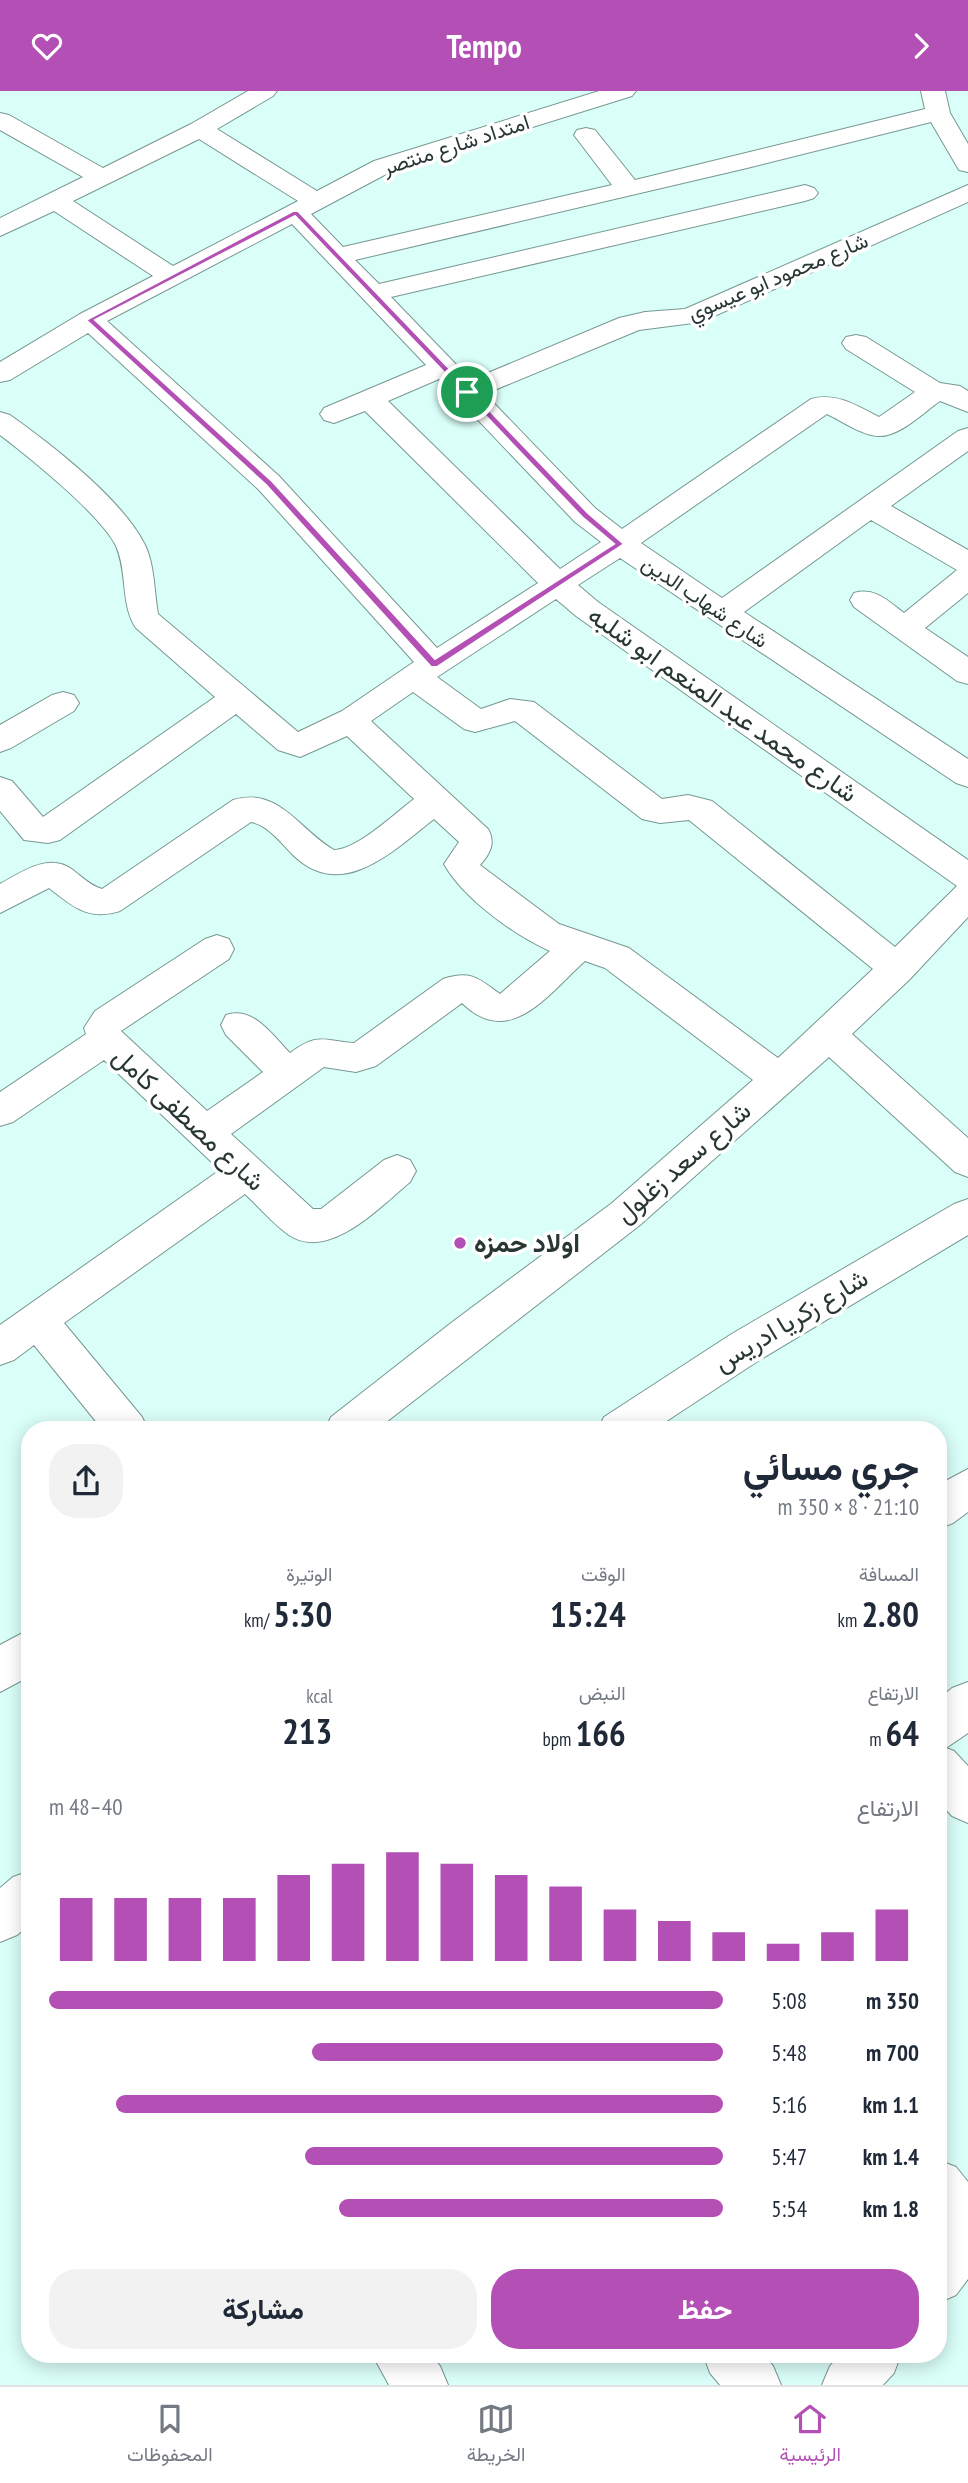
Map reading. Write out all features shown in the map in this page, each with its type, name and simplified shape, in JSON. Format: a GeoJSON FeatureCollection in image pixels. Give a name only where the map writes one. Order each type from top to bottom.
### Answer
{"type":"FeatureCollection","features":[{"type":"Feature","properties":{"kind":"street","name":"امتداد شارع منتصر"},"geometry":{"type":"LineString","coordinates":[[0,374],[90,320],[401,159],[624,91]]}},
{"type":"Feature","properties":{"kind":"street"},"geometry":{"type":"LineString","coordinates":[[0,228],[200,129],[254,93]]}},
{"type":"Feature","properties":{"kind":"street"},"geometry":{"type":"LineString","coordinates":[[939,111],[968,139]]}},
{"type":"Feature","properties":{"kind":"street"},"geometry":{"type":"LineString","coordinates":[[939,111],[968,165]]}},
{"type":"Feature","properties":{"kind":"street"},"geometry":{"type":"LineString","coordinates":[[338,256],[629,189],[939,111]]}},
{"type":"Feature","properties":{"kind":"street"},"geometry":{"type":"LineString","coordinates":[[0,120],[101,177]]}},
{"type":"Feature","properties":{"kind":"street","name":"شارع شهاب الدين"},"geometry":{"type":"LineString","coordinates":[[200,129],[307,207],[338,256],[585,515],[620,544],[968,775]]}},
{"type":"Feature","properties":{"kind":"street"},"geometry":{"type":"LineString","coordinates":[[586,135],[629,189]]}},
{"type":"Feature","properties":{"kind":"street"},"geometry":{"type":"LineString","coordinates":[[373,293],[805,193]]}},
{"type":"Feature","properties":{"kind":"street","name":"شارع محمود ابو عيسوي"},"geometry":{"type":"LineString","coordinates":[[467,392],[640,320],[665,321],[692,316],[968,193]]}},
{"type":"Feature","properties":{"kind":"street"},"geometry":{"type":"LineString","coordinates":[[54,200],[172,277]]}},
{"type":"Feature","properties":{"kind":"street"},"geometry":{"type":"LineString","coordinates":[[90,320],[269,483],[424,671],[471,720],[486,720],[507,709],[523,711],[654,810],[666,812],[689,806],[701,810],[898,969]]}},
{"type":"Feature","properties":{"kind":"street"},"geometry":{"type":"LineString","coordinates":[[856,343],[934,392],[950,392],[968,403]]}},
{"type":"Feature","properties":{"kind":"street"},"geometry":{"type":"LineString","coordinates":[[334,414],[444,367]]}},
{"type":"Feature","properties":{"kind":"street"},"geometry":{"type":"LineString","coordinates":[[0,421],[40,453],[119,527],[132,548],[143,615],[147,621],[294,745],[300,745],[353,719],[620,544],[821,405],[832,405],[873,427],[882,427],[934,392]]}},
{"type":"Feature","properties":{"kind":"street","name":"شارع محمد عبد المنعم ابو شلبه"},"geometry":{"type":"LineString","coordinates":[[369,399],[530,560],[587,608],[968,877]]}},
{"type":"Feature","properties":{"kind":"street"},"geometry":{"type":"LineString","coordinates":[[722,613],[968,437]]}},
{"type":"Feature","properties":{"kind":"street"},"geometry":{"type":"LineString","coordinates":[[870,507],[965,580],[905,628]]}},
{"type":"Feature","properties":{"kind":"street"},"geometry":{"type":"LineString","coordinates":[[865,600],[968,673]]}},
{"type":"Feature","properties":{"kind":"street"},"geometry":{"type":"LineString","coordinates":[[0,789],[36,831],[48,831],[237,697]]}},
{"type":"Feature","properties":{"kind":"street"},"geometry":{"type":"LineString","coordinates":[[0,740],[63,703]]}},
{"type":"Feature","properties":{"kind":"street"},"geometry":{"type":"LineString","coordinates":[[353,719],[354,724],[477,838],[478,843],[464,859],[462,869],[535,927],[563,941],[599,950],[617,958],[778,1078]]}},
{"type":"Feature","properties":{"kind":"street"},"geometry":{"type":"LineString","coordinates":[[0,900],[43,876],[56,875],[91,902],[108,902],[245,809],[270,813],[321,860],[346,862],[436,800]]}},
{"type":"Feature","properties":{"kind":"street","name":"شارع سعد زغلول"},"geometry":{"type":"LineString","coordinates":[[356,1421],[626,1214],[830,1035],[968,896]]}},
{"type":"Feature","properties":{"kind":"street"},"geometry":{"type":"LineString","coordinates":[[204,1133],[323,1052],[352,1059],[368,1053],[451,991],[470,989],[494,1008],[508,1008],[579,946]]}},
{"type":"Feature","properties":{"kind":"street","name":"شارع مصطفى كامل"},"geometry":{"type":"LineString","coordinates":[[217,949],[108,1021],[102,1028],[106,1040],[303,1224],[319,1226],[334,1221],[397,1171]]}},
{"type":"Feature","properties":{"kind":"street"},"geometry":{"type":"LineString","coordinates":[[239,1025],[288,1074]]}},
{"type":"Feature","properties":{"kind":"street"},"geometry":{"type":"LineString","coordinates":[[830,1035],[968,1161]]}},
{"type":"Feature","properties":{"kind":"street"},"geometry":{"type":"LineString","coordinates":[[0,1111],[106,1040]]}},
{"type":"Feature","properties":{"kind":"street"},"geometry":{"type":"LineString","coordinates":[[0,1347],[246,1172]]}},
{"type":"Feature","properties":{"kind":"street","name":"شارع زكريا ادريس"},"geometry":{"type":"LineString","coordinates":[[638,1421],[744,1348],[968,1215]]}},
{"type":"Feature","properties":{"kind":"street"},"geometry":{"type":"LineString","coordinates":[[38,1321],[121,1421]]}},
{"type":"Feature","properties":{"kind":"street"},"geometry":{"type":"LineString","coordinates":[[947,1503],[968,1488]]}},
{"type":"Feature","properties":{"kind":"street"},"geometry":{"type":"LineString","coordinates":[[0,1670],[21,1656]]}},
{"type":"Feature","properties":{"kind":"street"},"geometry":{"type":"LineString","coordinates":[[947,1722],[968,1704]]}},
{"type":"Feature","properties":{"kind":"street"},"geometry":{"type":"LineString","coordinates":[[947,1777],[968,1800]]}},
{"type":"Feature","properties":{"kind":"street"},"geometry":{"type":"LineString","coordinates":[[0,1918],[21,1901]]}},
{"type":"Feature","properties":{"kind":"street"},"geometry":{"type":"LineString","coordinates":[[947,2196],[968,2223]]}},
{"type":"Feature","properties":{"kind":"street"},"geometry":{"type":"LineString","coordinates":[[947,2265],[968,2237]]}},
{"type":"Feature","properties":{"kind":"street"},"geometry":{"type":"LineString","coordinates":[[405,2363],[421,2385]]}},
{"type":"Feature","properties":{"kind":"street"},"geometry":{"type":"LineString","coordinates":[[736,2363],[754,2385]]}},
{"type":"Feature","properties":{"kind":"street"},"geometry":{"type":"LineString","coordinates":[[849,2385],[867,2363]]}},
{"type":"Feature","properties":{"kind":"place","name":"اولاد حمزه"},"geometry":{"type":"Point","coordinates":[460,1243]}},
{"type":"Feature","properties":{"kind":"route"},"geometry":{"type":"LineString","coordinates":[[296,213],[467,392],[585,515],[620,544],[434,664],[269,483],[90,320],[296,213]]}}]}
